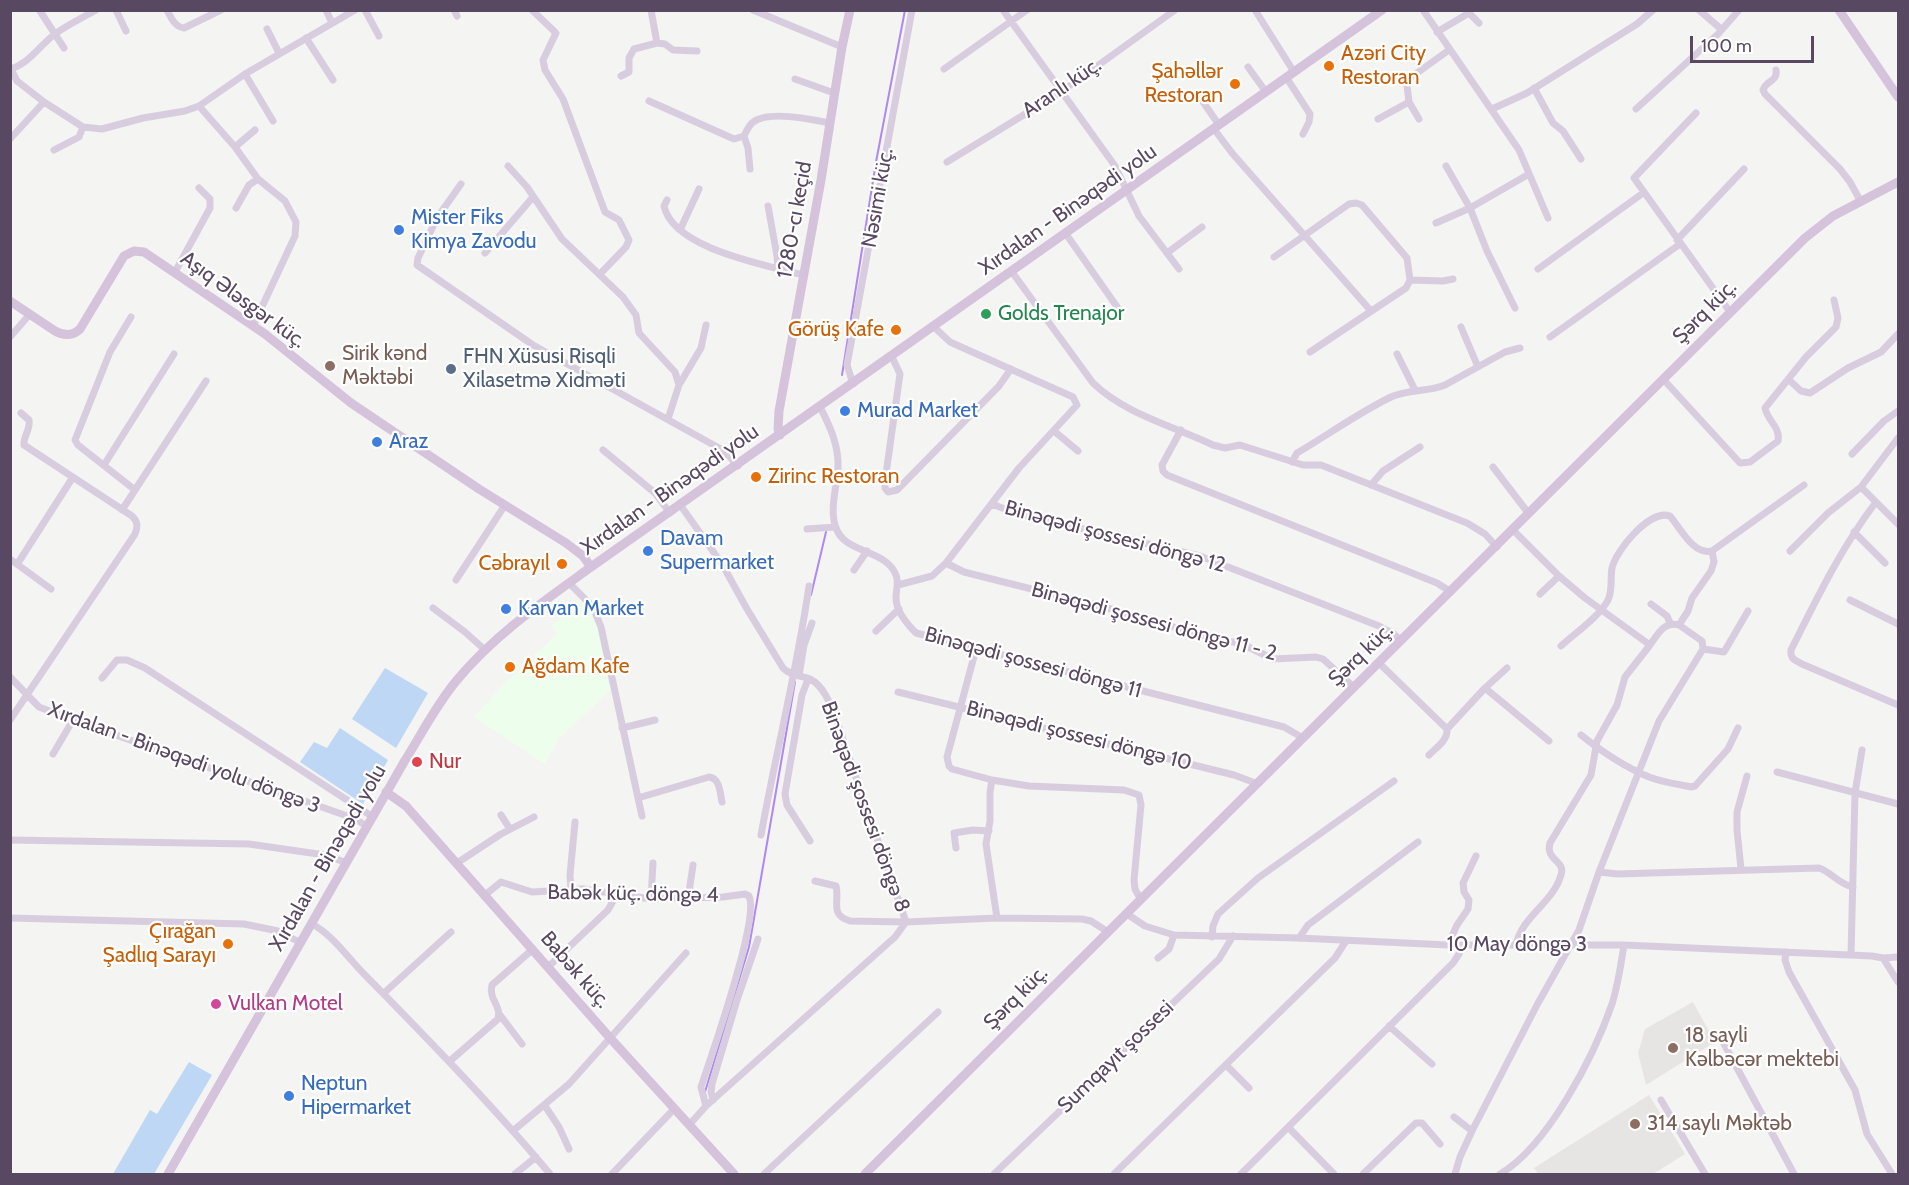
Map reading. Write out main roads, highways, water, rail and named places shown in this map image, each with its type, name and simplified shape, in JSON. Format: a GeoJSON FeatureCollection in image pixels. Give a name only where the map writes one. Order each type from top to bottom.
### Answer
{"type":"FeatureCollection","features":[{"type":"Feature","properties":{"kind":"waterway"},"geometry":{"type":"LineString","coordinates":[[842,375],[876,162],[905,10]]}},
{"type":"Feature","properties":{"kind":"waterway"},"geometry":{"type":"LineString","coordinates":[[811,595],[826,532]]}},
{"type":"Feature","properties":{"kind":"waterway"},"geometry":{"type":"LineString","coordinates":[[705,1092],[749,947],[795,682]]}},
{"type":"Feature","properties":{"kind":"place","name":"Azəri City Restoran"},"geometry":{"type":"Point","coordinates":[1329,66]}},
{"type":"Feature","properties":{"kind":"place","name":"Şahəllər Restoran"},"geometry":{"type":"Point","coordinates":[1235,84]}},
{"type":"Feature","properties":{"kind":"place","name":"Mister Fiks Kimya Zavodu"},"geometry":{"type":"Point","coordinates":[399,230]}},
{"type":"Feature","properties":{"kind":"place","name":"Golds Trenajor"},"geometry":{"type":"Point","coordinates":[986,314]}},
{"type":"Feature","properties":{"kind":"place","name":"Görüş Kafe"},"geometry":{"type":"Point","coordinates":[896,330]}},
{"type":"Feature","properties":{"kind":"place","name":"Sirik kənd Məktəbi"},"geometry":{"type":"Point","coordinates":[330,366]}},
{"type":"Feature","properties":{"kind":"place","name":"FHN Xüsusi Risqli Xilasetmə Xidməti"},"geometry":{"type":"Point","coordinates":[451,369]}},
{"type":"Feature","properties":{"kind":"place","name":"Murad Market"},"geometry":{"type":"Point","coordinates":[845,411]}},
{"type":"Feature","properties":{"kind":"place","name":"Araz"},"geometry":{"type":"Point","coordinates":[377,442]}},
{"type":"Feature","properties":{"kind":"place","name":"Zirinc Restoran"},"geometry":{"type":"Point","coordinates":[756,477]}},
{"type":"Feature","properties":{"kind":"place","name":"Davam Supermarket"},"geometry":{"type":"Point","coordinates":[648,551]}},
{"type":"Feature","properties":{"kind":"place","name":"Cəbrayıl"},"geometry":{"type":"Point","coordinates":[562,564]}},
{"type":"Feature","properties":{"kind":"place","name":"Karvan Market"},"geometry":{"type":"Point","coordinates":[506,609]}},
{"type":"Feature","properties":{"kind":"place","name":"Ağdam Kafe"},"geometry":{"type":"Point","coordinates":[510,667]}},
{"type":"Feature","properties":{"kind":"place","name":"Nur"},"geometry":{"type":"Point","coordinates":[417,762]}},
{"type":"Feature","properties":{"kind":"place","name":"Çırağan Şadlıq Sarayı"},"geometry":{"type":"Point","coordinates":[228,944]}},
{"type":"Feature","properties":{"kind":"place","name":"Vulkan Motel"},"geometry":{"type":"Point","coordinates":[216,1004]}},
{"type":"Feature","properties":{"kind":"place","name":"18 sayli Kəlbəcər mektebi"},"geometry":{"type":"Point","coordinates":[1673,1048]}},
{"type":"Feature","properties":{"kind":"place","name":"Neptun Hipermarket"},"geometry":{"type":"Point","coordinates":[289,1096]}},
{"type":"Feature","properties":{"kind":"place","name":"314 saylı Məktəb"},"geometry":{"type":"Point","coordinates":[1635,1124]}}]}
